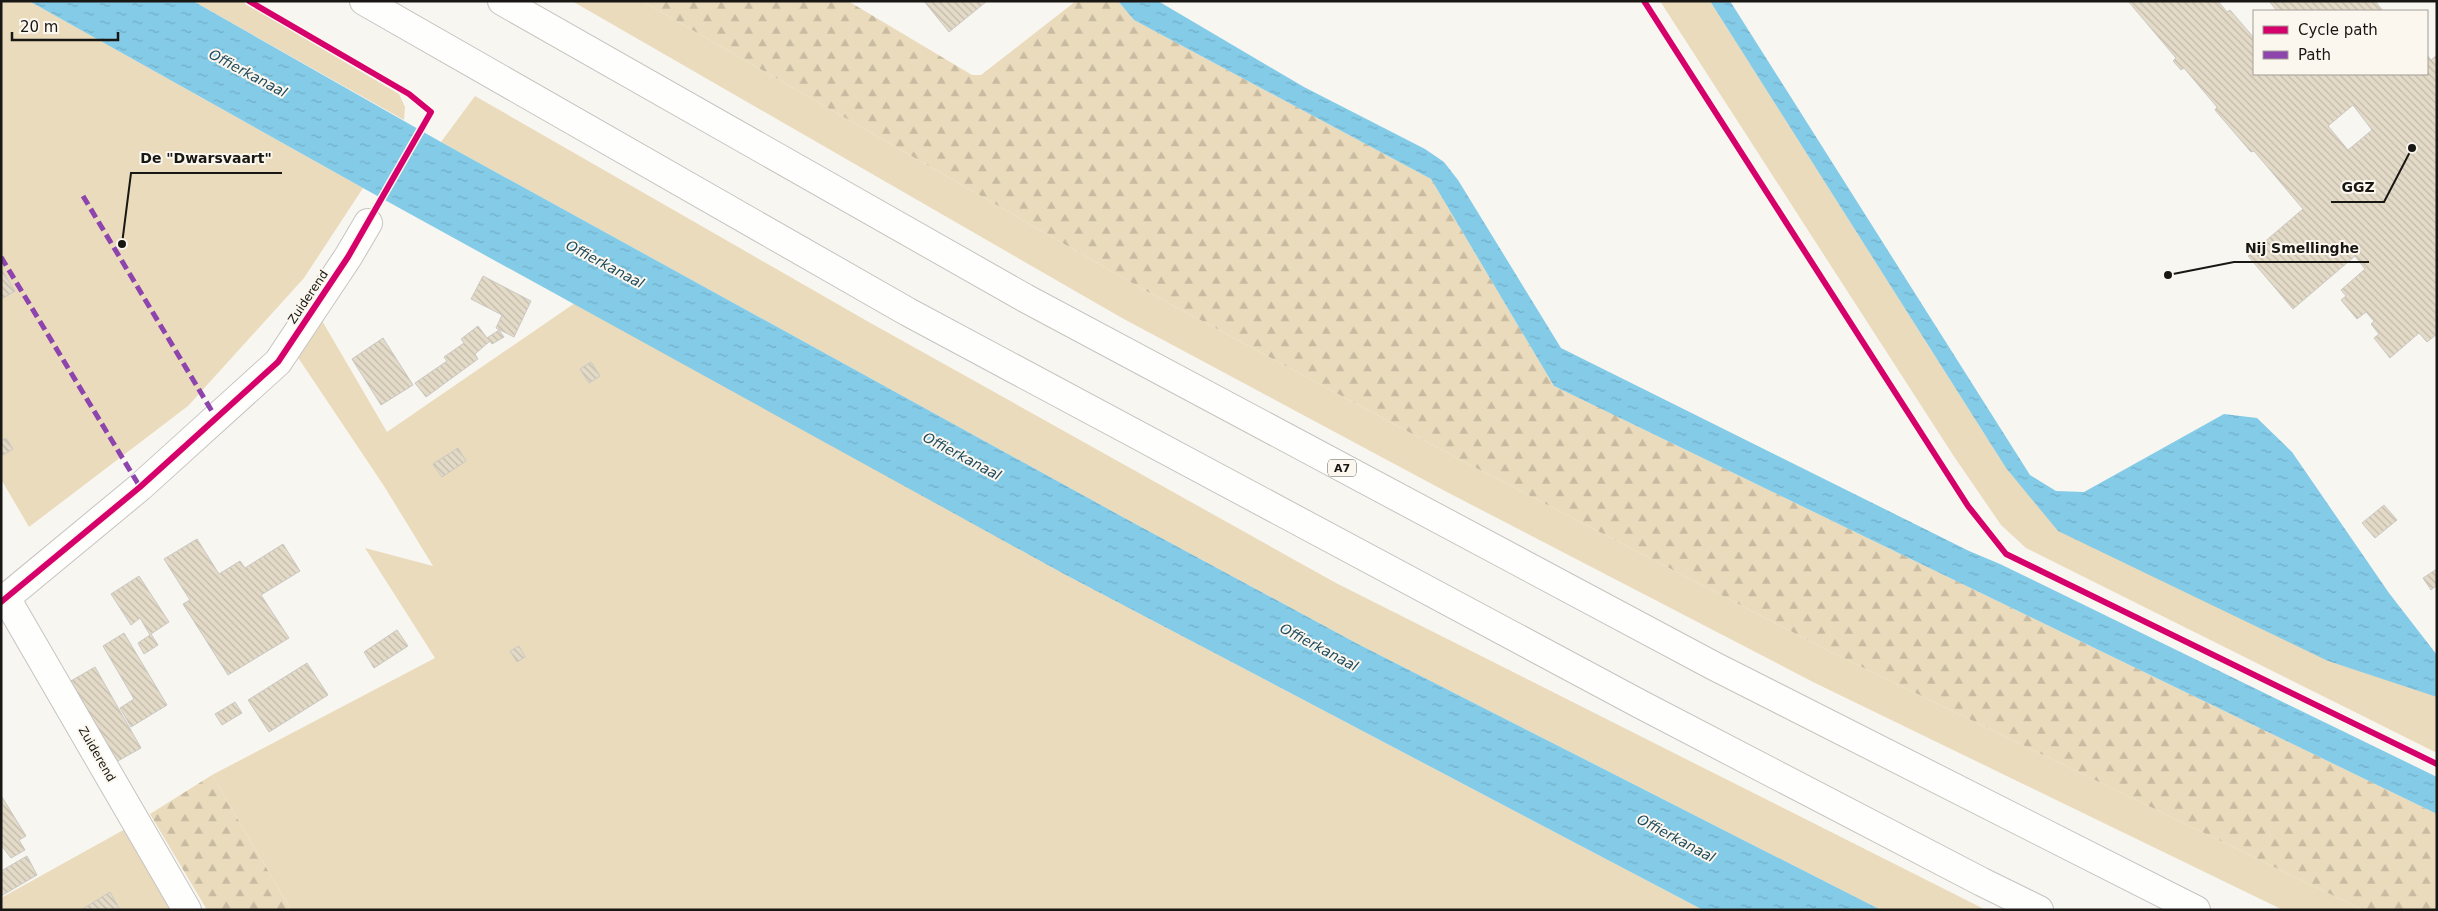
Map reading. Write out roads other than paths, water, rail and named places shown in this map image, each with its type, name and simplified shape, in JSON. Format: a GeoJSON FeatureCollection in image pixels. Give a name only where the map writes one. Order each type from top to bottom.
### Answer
{"type":"FeatureCollection","features":[{"type":"Feature","properties":{"kind":"main road"},"geometry":{"type":"LineString","coordinates":[[364,1],[908,312],[1649,709],[2039,910]]}},
{"type":"Feature","properties":{"kind":"main road","name":"A7"},"geometry":{"type":"LineString","coordinates":[[502,1],[1025,298],[1714,666],[2196,910]]}},
{"type":"Feature","properties":{"kind":"main road","name":"Zuiderend"},"geometry":{"type":"LineString","coordinates":[[187,910],[4,600],[140,487],[278,362],[348,257],[368,223]]}},
{"type":"Feature","properties":{"kind":"water","name":"Offierkanaal"},"geometry":{"type":"Polygon","coordinates":[[[29,1],[193,1],[441,142],[1130,521],[1356,643],[1881,910],[1703,910],[1064,574],[363,188],[29,1]]]}},
{"type":"Feature","properties":{"kind":"water"},"geometry":{"type":"Polygon","coordinates":[[[1118,1],[1158,1],[1304,87],[1425,149],[1444,162],[1458,180],[1561,348],[1969,551],[2000,564],[2437,777],[2437,814],[1554,386],[1431,179],[1134,20],[1118,1]]]}},
{"type":"Feature","properties":{"kind":"water"},"geometry":{"type":"Polygon","coordinates":[[[1710,1],[1730,1],[2030,475],[2056,491],[2084,492],[2224,414],[2257,418],[2292,452],[2389,593],[2437,655],[2437,697],[2328,661],[2058,531],[2006,468],[1710,1]]]}},
{"type":"Feature","properties":{"kind":"place","name":"GGZ"},"geometry":{"type":"Point","coordinates":[2412,148]}},
{"type":"Feature","properties":{"kind":"place","name":"De \"Dwarsvaart\""},"geometry":{"type":"Point","coordinates":[122,244]}},
{"type":"Feature","properties":{"kind":"place","name":"Nij Smellinghe"},"geometry":{"type":"Point","coordinates":[2168,275]}}]}
